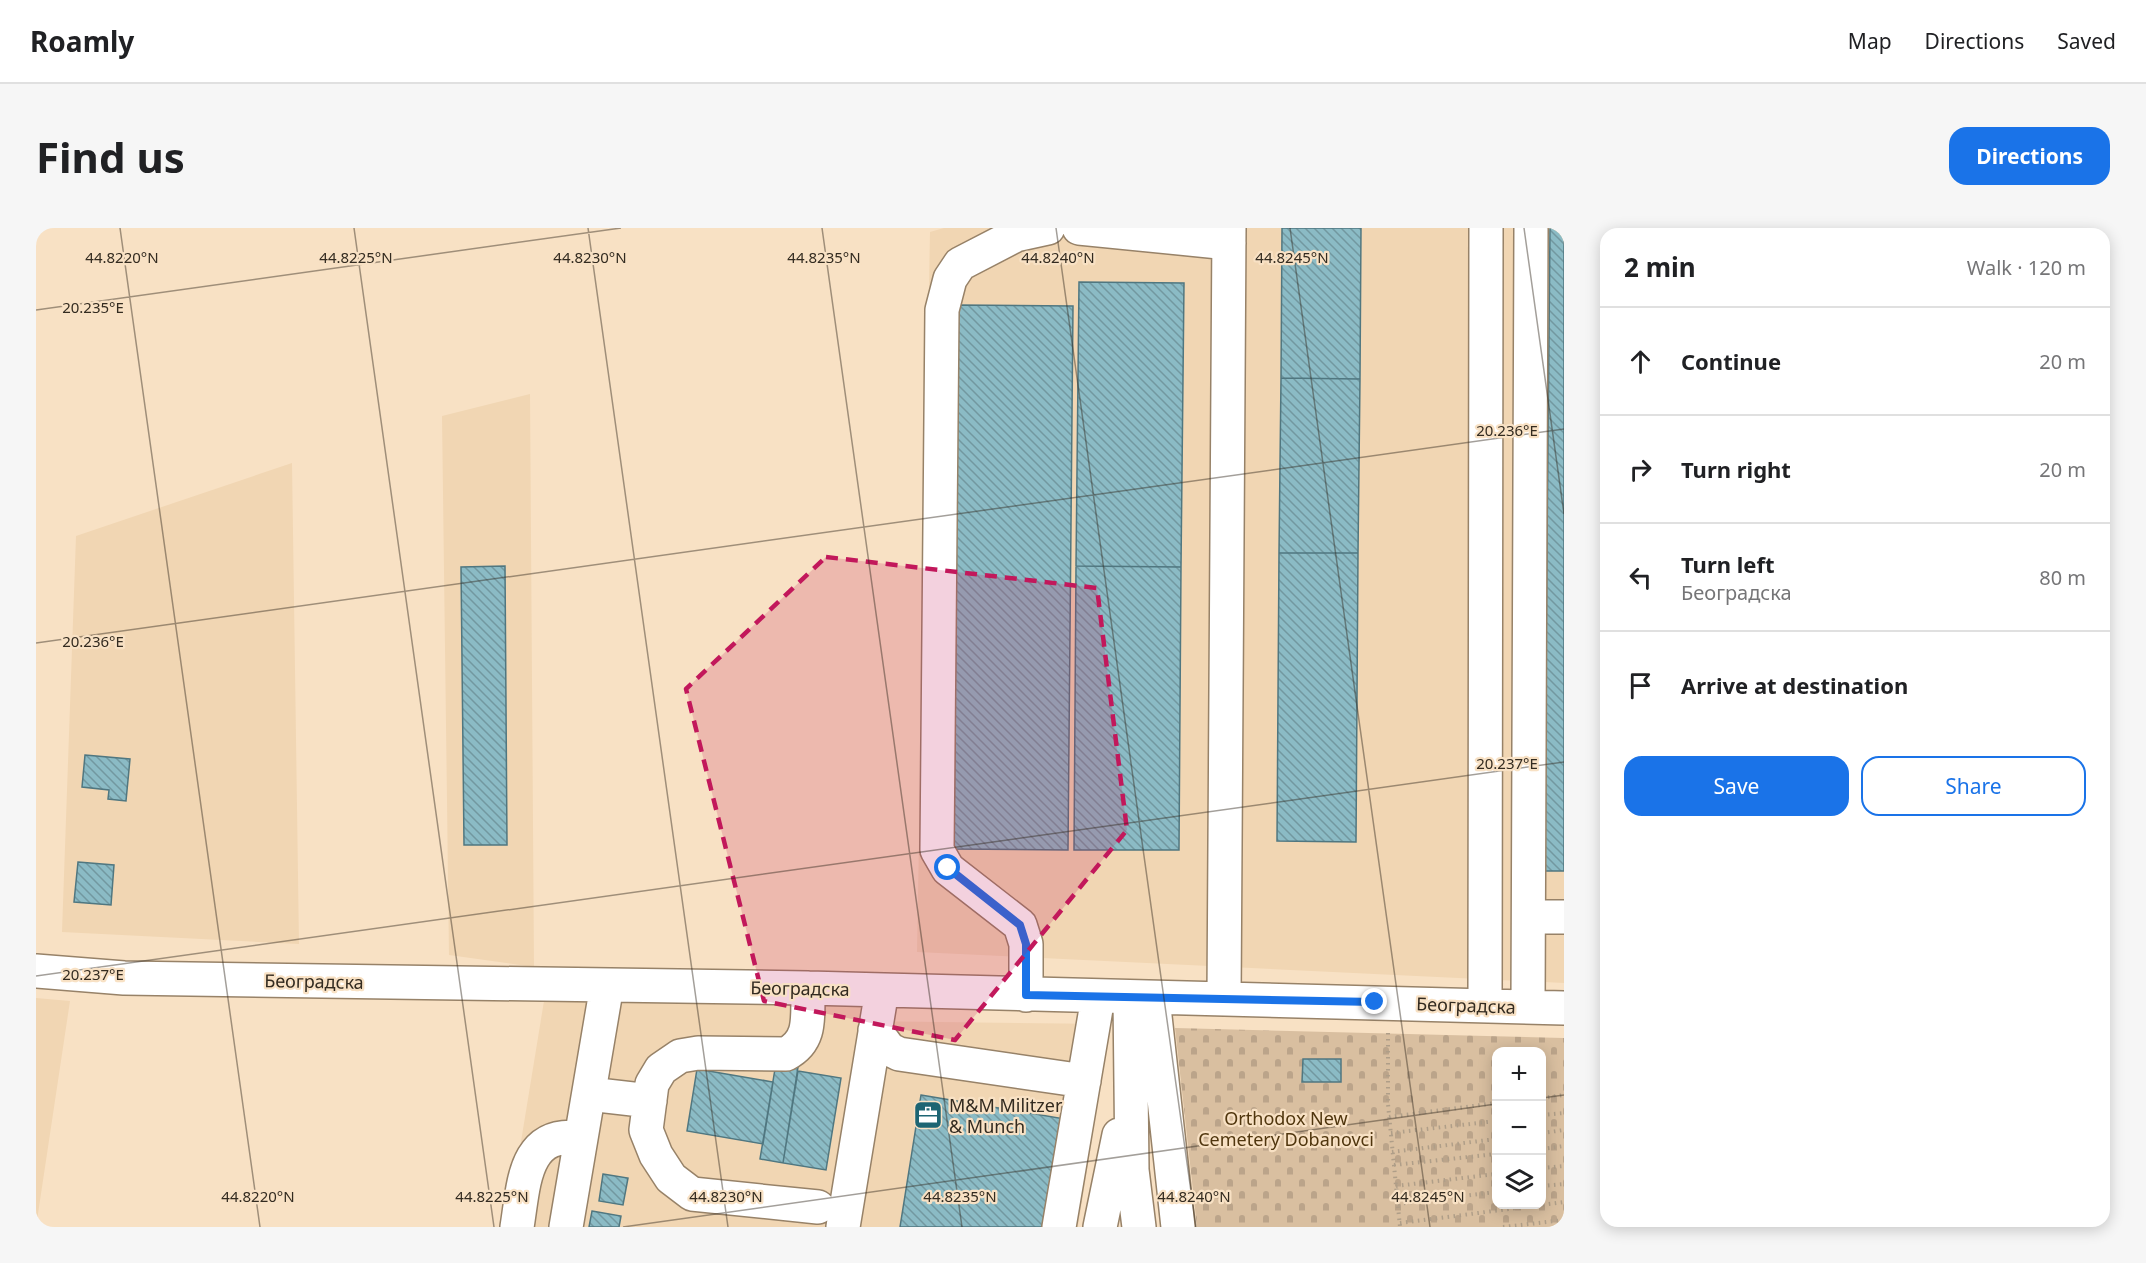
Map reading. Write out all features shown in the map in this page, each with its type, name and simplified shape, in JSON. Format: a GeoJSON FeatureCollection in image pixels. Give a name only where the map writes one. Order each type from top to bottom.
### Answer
{"type":"FeatureCollection","features":[{"type":"Feature","properties":{"kind":"street"},"geometry":{"type":"LineString","coordinates":[[1026,995],[1026,944],[1020,925],[948,868],[937,850],[942,310],[950,279],[960,264],[1016,235],[1048,228]]}},
{"type":"Feature","properties":{"kind":"street"},"geometry":{"type":"LineString","coordinates":[[1080,228],[1229,235],[1224,999]]}},
{"type":"Feature","properties":{"kind":"street"},"geometry":{"type":"LineString","coordinates":[[1485,1005],[1486,228]]}},
{"type":"Feature","properties":{"kind":"street"},"geometry":{"type":"LineString","coordinates":[[1527,1007],[1530,917],[1531,228]]}},
{"type":"Feature","properties":{"kind":"street"},"geometry":{"type":"LineString","coordinates":[[1530,917],[1564,917]]}},
{"type":"Feature","properties":{"kind":"street","name":"Београдска"},"geometry":{"type":"LineString","coordinates":[[36,971],[124,978],[808,988],[1564,1008]]}},
{"type":"Feature","properties":{"kind":"street"},"geometry":{"type":"LineString","coordinates":[[566,1227],[606,985]]}},
{"type":"Feature","properties":{"kind":"street"},"geometry":{"type":"LineString","coordinates":[[808,988],[806,1036],[798,1047],[786,1054],[698,1053],[680,1056],[661,1069],[652,1084],[646,1130],[656,1155],[671,1178],[692,1194],[831,1217],[876,1030],[882,990]]}},
{"type":"Feature","properties":{"kind":"street"},"geometry":{"type":"LineString","coordinates":[[1059,1227],[1084,1081],[1127,998]]}},
{"type":"Feature","properties":{"kind":"street"},"geometry":{"type":"LineString","coordinates":[[1127,998],[1132,1170],[1139,1227]]}},
{"type":"Feature","properties":{"kind":"street"},"geometry":{"type":"LineString","coordinates":[[1127,998],[1178,1227]]}},
{"type":"Feature","properties":{"kind":"street"},"geometry":{"type":"LineString","coordinates":[[876,1030],[889,1049],[899,1054],[1084,1081]]}},
{"type":"Feature","properties":{"kind":"street"},"geometry":{"type":"LineString","coordinates":[[1100,1227],[1131,1081]]}},
{"type":"Feature","properties":{"kind":"street"},"geometry":{"type":"LineString","coordinates":[[589,1094],[650,1101]]}},
{"type":"Feature","properties":{"kind":"street"},"geometry":{"type":"LineString","coordinates":[[517,1227],[525,1180],[532,1158],[549,1140],[560,1137],[581,1138]]}},
{"type":"Feature","properties":{"kind":"street"},"geometry":{"type":"LineString","coordinates":[[1119,1227],[1122,1190],[1132,1170]]}},
{"type":"Feature","properties":{"kind":"path"},"geometry":{"type":"LineString","coordinates":[[1388,1002],[1389,1117],[1400,1225],[1564,1202]]}},
{"type":"Feature","properties":{"kind":"path"},"geometry":{"type":"LineString","coordinates":[[1546,1097],[1564,1095]]}},
{"type":"Feature","properties":{"kind":"path"},"geometry":{"type":"LineString","coordinates":[[1389,1117],[1492,1104]]}},
{"type":"Feature","properties":{"kind":"path"},"geometry":{"type":"LineString","coordinates":[[1546,1115],[1564,1113]]}},
{"type":"Feature","properties":{"kind":"path"},"geometry":{"type":"LineString","coordinates":[[1391,1133],[1492,1122]]}},
{"type":"Feature","properties":{"kind":"path"},"geometry":{"type":"LineString","coordinates":[[1546,1132],[1564,1130]]}},
{"type":"Feature","properties":{"kind":"path"},"geometry":{"type":"LineString","coordinates":[[1392,1152],[1492,1139]]}},
{"type":"Feature","properties":{"kind":"path"},"geometry":{"type":"LineString","coordinates":[[1546,1148],[1564,1146]]}},
{"type":"Feature","properties":{"kind":"path"},"geometry":{"type":"LineString","coordinates":[[1394,1165],[1492,1155]]}},
{"type":"Feature","properties":{"kind":"path"},"geometry":{"type":"LineString","coordinates":[[1546,1168],[1564,1166]]}},
{"type":"Feature","properties":{"kind":"path"},"geometry":{"type":"LineString","coordinates":[[1396,1186],[1492,1175]]}},
{"type":"Feature","properties":{"kind":"path"},"geometry":{"type":"LineString","coordinates":[[1546,1186],[1564,1184]]}},
{"type":"Feature","properties":{"kind":"path"},"geometry":{"type":"LineString","coordinates":[[1398,1204],[1492,1193]]}},
{"type":"Feature","properties":{"kind":"path"},"geometry":{"type":"LineString","coordinates":[[1503,1227],[1564,1220]]}},
{"type":"Feature","properties":{"kind":"highlighted area"},"geometry":{"type":"Polygon","coordinates":[[[826,557],[1097,588],[1127,830],[955,1040],[764,1001],[686,689],[826,557]]]}},
{"type":"Feature","properties":{"kind":"shaded area"},"geometry":{"type":"Polygon","coordinates":[[[944,228],[1564,228],[1564,983],[917,952],[930,232],[944,228]]]}},
{"type":"Feature","properties":{"kind":"shaded area"},"geometry":{"type":"Polygon","coordinates":[[[530,394],[534,967],[449,955],[442,416],[530,394]]]}},
{"type":"Feature","properties":{"kind":"shaded area"},"geometry":{"type":"Polygon","coordinates":[[[292,463],[299,944],[62,932],[76,536],[292,463]]]}},
{"type":"Feature","properties":{"kind":"shaded area"},"geometry":{"type":"Polygon","coordinates":[[[36,998],[70,1001],[36,1227],[36,998]]]}},
{"type":"Feature","properties":{"kind":"shaded area"},"geometry":{"type":"Polygon","coordinates":[[[544,1001],[861,1005],[859,1021],[1110,1024],[1078,1227],[507,1227],[544,1001]]]}},
{"type":"Feature","properties":{"kind":"green space","name":"Orthodox New Cemetery Dobanovci"},"geometry":{"type":"Polygon","coordinates":[[[1175,1028],[1564,1038],[1564,1227],[1197,1227],[1175,1028]]]}},
{"type":"Feature","properties":{"kind":"building"},"geometry":{"type":"Polygon","coordinates":[[[1282,228],[1361,228],[1360,379],[1281,378],[1282,228]]]}},
{"type":"Feature","properties":{"kind":"building"},"geometry":{"type":"Polygon","coordinates":[[[1550,228],[1564,228],[1564,871],[1544,871],[1550,228]]]}},
{"type":"Feature","properties":{"kind":"building"},"geometry":{"type":"Polygon","coordinates":[[[1079,282],[1184,283],[1181,567],[1076,566],[1079,282]]]}},
{"type":"Feature","properties":{"kind":"building"},"geometry":{"type":"Polygon","coordinates":[[[958,305],[1073,306],[1068,850],[954,849],[958,305]]]}},
{"type":"Feature","properties":{"kind":"building"},"geometry":{"type":"Polygon","coordinates":[[[1281,378],[1360,379],[1358,553],[1279,553],[1281,378]]]}},
{"type":"Feature","properties":{"kind":"building"},"geometry":{"type":"Polygon","coordinates":[[[1279,553],[1358,553],[1356,842],[1277,841],[1279,553]]]}},
{"type":"Feature","properties":{"kind":"building"},"geometry":{"type":"Polygon","coordinates":[[[505,566],[507,845],[464,845],[461,567],[505,566]]]}},
{"type":"Feature","properties":{"kind":"building"},"geometry":{"type":"Polygon","coordinates":[[[1076,566],[1181,567],[1179,850],[1074,850],[1076,566]]]}},
{"type":"Feature","properties":{"kind":"building"},"geometry":{"type":"Polygon","coordinates":[[[85,755],[130,759],[126,801],[108,799],[109,790],[82,787],[85,755]]]}},
{"type":"Feature","properties":{"kind":"building"},"geometry":{"type":"Polygon","coordinates":[[[78,862],[114,865],[111,905],[74,902],[78,862]]]}},
{"type":"Feature","properties":{"kind":"building"},"geometry":{"type":"Polygon","coordinates":[[[1303,1059],[1341,1059],[1341,1082],[1302,1082],[1303,1059]]]}},
{"type":"Feature","properties":{"kind":"building"},"geometry":{"type":"Polygon","coordinates":[[[776,1063],[798,1067],[783,1163],[760,1159],[776,1063]]]}},
{"type":"Feature","properties":{"kind":"building"},"geometry":{"type":"Polygon","coordinates":[[[697,1069],[773,1082],[763,1144],[687,1131],[697,1069]]]}},
{"type":"Feature","properties":{"kind":"building"},"geometry":{"type":"Polygon","coordinates":[[[798,1071],[841,1078],[826,1170],[783,1163],[798,1071]]]}},
{"type":"Feature","properties":{"kind":"building"},"geometry":{"type":"Polygon","coordinates":[[[921,1095],[1065,1119],[1047,1227],[900,1227],[921,1095]]]}},
{"type":"Feature","properties":{"kind":"building"},"geometry":{"type":"Polygon","coordinates":[[[603,1174],[628,1178],[623,1205],[599,1201],[603,1174]]]}},
{"type":"Feature","properties":{"kind":"building"},"geometry":{"type":"Polygon","coordinates":[[[592,1211],[621,1216],[619,1227],[589,1227],[592,1211]]]}},
{"type":"Feature","properties":{"kind":"place","name":"M&M Militzer & Munch"},"geometry":{"type":"Point","coordinates":[928,1115]}},
{"type":"Feature","properties":{"kind":"route"},"geometry":{"type":"LineString","coordinates":[[948,868],[1014,917],[1020,925],[1026,944],[1026,995],[1375,1002]]}}]}
